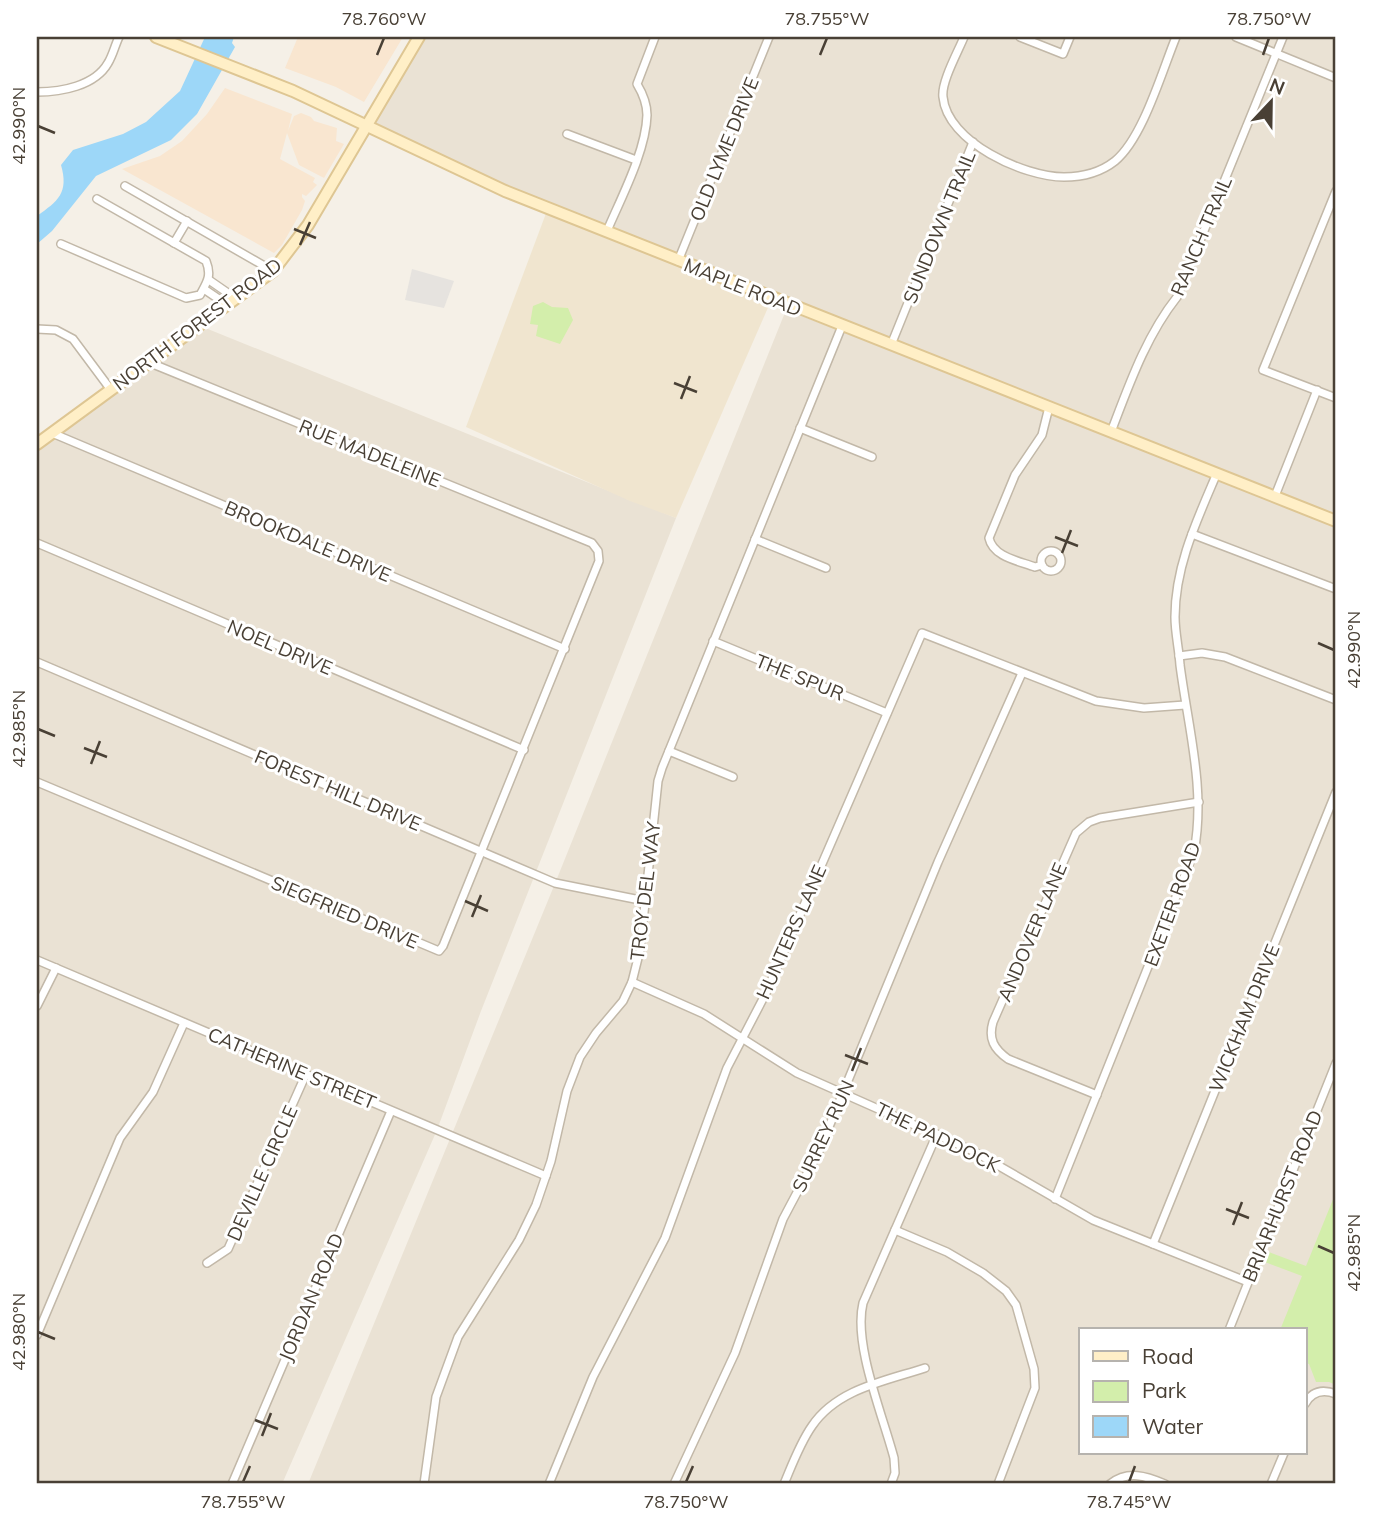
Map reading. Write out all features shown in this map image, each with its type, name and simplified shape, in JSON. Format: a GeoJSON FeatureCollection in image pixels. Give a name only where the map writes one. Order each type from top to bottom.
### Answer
{"type":"FeatureCollection","features":[{"type":"Feature","properties":{"kind":"main road","name":"MAPLE ROAD"},"geometry":{"type":"LineString","coordinates":[[156,37],[234,67],[368,125],[505,191],[1336,520]]}},
{"type":"Feature","properties":{"kind":"main road","name":"NORTH FOREST ROAD"},"geometry":{"type":"LineString","coordinates":[[37,444],[273,271],[308,225],[419,37]]}},
{"type":"Feature","properties":{"kind":"street"},"geometry":{"type":"LineString","coordinates":[[37,92],[66,89],[97,76],[107,65],[119,37]]}},
{"type":"Feature","properties":{"kind":"street"},"geometry":{"type":"LineString","coordinates":[[607,231],[636,160],[645,130],[647,113],[644,95],[637,84],[655,37]]}},
{"type":"Feature","properties":{"kind":"street","name":"OLD LYME DRIVE"},"geometry":{"type":"LineString","coordinates":[[678,261],[769,37]]}},
{"type":"Feature","properties":{"kind":"street","name":"SUNDOWN TRAIL"},"geometry":{"type":"LineString","coordinates":[[891,345],[972,142],[951,123],[942,90],[964,37]]}},
{"type":"Feature","properties":{"kind":"street"},"geometry":{"type":"LineString","coordinates":[[1020,37],[1063,54],[1070,37]]}},
{"type":"Feature","properties":{"kind":"street"},"geometry":{"type":"LineString","coordinates":[[972,142],[1018,166],[1052,176],[1085,174],[1108,165],[1122,154],[1134,139],[1175,37]]}},
{"type":"Feature","properties":{"kind":"street"},"geometry":{"type":"LineString","coordinates":[[1236,37],[1336,78]]}},
{"type":"Feature","properties":{"kind":"street","name":"RANCH TRAIL"},"geometry":{"type":"LineString","coordinates":[[1111,432],[1146,346],[1177,297],[1283,37]]}},
{"type":"Feature","properties":{"kind":"street"},"geometry":{"type":"LineString","coordinates":[[567,134],[636,160]]}},
{"type":"Feature","properties":{"kind":"street"},"geometry":{"type":"LineString","coordinates":[[125,186],[273,271]]}},
{"type":"Feature","properties":{"kind":"street"},"geometry":{"type":"LineString","coordinates":[[1336,191],[1263,370],[1336,398]]}},
{"type":"Feature","properties":{"kind":"street"},"geometry":{"type":"LineString","coordinates":[[61,244],[186,298],[200,295],[211,272],[206,261],[97,199]]}},
{"type":"Feature","properties":{"kind":"street"},"geometry":{"type":"LineString","coordinates":[[174,243],[187,221]]}},
{"type":"Feature","properties":{"kind":"street"},"geometry":{"type":"LineString","coordinates":[[209,280],[231,301]]}},
{"type":"Feature","properties":{"kind":"street"},"geometry":{"type":"LineString","coordinates":[[204,289],[231,301]]}},
{"type":"Feature","properties":{"kind":"street","name":"TROY DEL WAY"},"geometry":{"type":"LineString","coordinates":[[424,1484],[432,1417],[442,1376],[468,1318],[528,1223],[546,1177],[567,1091],[576,1066],[592,1039],[622,1001],[632,982],[640,950],[658,781],[842,326]]}},
{"type":"Feature","properties":{"kind":"street"},"geometry":{"type":"LineString","coordinates":[[37,330],[56,330],[73,339],[111,390]]}},
{"type":"Feature","properties":{"kind":"street","name":"RUE MADELEINE"},"geometry":{"type":"LineString","coordinates":[[148,362],[592,543]]}},
{"type":"Feature","properties":{"kind":"street"},"geometry":{"type":"LineString","coordinates":[[1275,496],[1317,390]]}},
{"type":"Feature","properties":{"kind":"street"},"geometry":{"type":"LineString","coordinates":[[1042,565],[1035,567],[996,552],[989,538],[1015,475],[1041,435],[1049,407]]}},
{"type":"Feature","properties":{"kind":"street"},"geometry":{"type":"LineString","coordinates":[[800,428],[872,457]]}},
{"type":"Feature","properties":{"kind":"street","name":"BROOKDALE DRIVE"},"geometry":{"type":"LineString","coordinates":[[52,433],[565,649]]}},
{"type":"Feature","properties":{"kind":"street","name":"EXETER ROAD"},"geometry":{"type":"LineString","coordinates":[[1055,1199],[1189,867],[1197,837],[1199,803],[1175,631],[1176,602],[1181,562],[1217,473]]}},
{"type":"Feature","properties":{"kind":"street"},"geometry":{"type":"LineString","coordinates":[[1192,534],[1336,589]]}},
{"type":"Feature","properties":{"kind":"street"},"geometry":{"type":"LineString","coordinates":[[755,539],[826,568]]}},
{"type":"Feature","properties":{"kind":"street","name":"NOEL DRIVE"},"geometry":{"type":"LineString","coordinates":[[37,543],[524,750]]}},
{"type":"Feature","properties":{"kind":"street","name":"SIEGFRIED DRIVE"},"geometry":{"type":"LineString","coordinates":[[37,782],[439,951],[524,750],[599,561],[598,551],[592,543]]}},
{"type":"Feature","properties":{"kind":"street","name":"HUNTERS LANE"},"geometry":{"type":"LineString","coordinates":[[550,1484],[593,1377],[665,1238],[727,1068],[766,993],[922,633],[1064,690],[1112,705],[1144,708],[1185,705]]}},
{"type":"Feature","properties":{"kind":"street","name":"THE SPUR"},"geometry":{"type":"LineString","coordinates":[[713,641],[887,713]]}},
{"type":"Feature","properties":{"kind":"street"},"geometry":{"type":"LineString","coordinates":[[1179,656],[1202,653],[1225,657],[1336,701]]}},
{"type":"Feature","properties":{"kind":"street","name":"FOREST HILL DRIVE"},"geometry":{"type":"LineString","coordinates":[[37,662],[555,883],[645,901]]}},
{"type":"Feature","properties":{"kind":"street","name":"SURREY RUN"},"geometry":{"type":"LineString","coordinates":[[674,1484],[734,1353],[783,1219],[819,1151],[938,862],[1022,673]]}},
{"type":"Feature","properties":{"kind":"street"},"geometry":{"type":"LineString","coordinates":[[669,751],[733,776]]}},
{"type":"Feature","properties":{"kind":"street","name":"WICKHAM DRIVE"},"geometry":{"type":"LineString","coordinates":[[1153,1244],[1336,792]]}},
{"type":"Feature","properties":{"kind":"street","name":"ANDOVER LANE"},"geometry":{"type":"LineString","coordinates":[[1097,1095],[1008,1059],[992,1042],[993,1022],[1076,833],[1097,818],[1199,803]]}},
{"type":"Feature","properties":{"kind":"street","name":"CATHERINE STREET"},"geometry":{"type":"LineString","coordinates":[[37,960],[546,1177]]}},
{"type":"Feature","properties":{"kind":"street"},"geometry":{"type":"LineString","coordinates":[[37,1006],[55,968]]}},
{"type":"Feature","properties":{"kind":"street","name":"THE PADDOCK"},"geometry":{"type":"LineString","coordinates":[[632,982],[704,1014],[797,1073],[937,1134],[990,1161],[1093,1220],[1248,1282]]}},
{"type":"Feature","properties":{"kind":"street"},"geometry":{"type":"LineString","coordinates":[[37,1335],[120,1138],[153,1093],[184,1023]]}},
{"type":"Feature","properties":{"kind":"street","name":"BRIARHURST ROAD"},"geometry":{"type":"LineString","coordinates":[[1230,1328],[1336,1063]]}},
{"type":"Feature","properties":{"kind":"street","name":"DEVILLE CIRCLE"},"geometry":{"type":"LineString","coordinates":[[207,1263],[228,1249],[306,1074]]}},
{"type":"Feature","properties":{"kind":"street","name":"JORDAN ROAD"},"geometry":{"type":"LineString","coordinates":[[232,1484],[391,1111]]}},
{"type":"Feature","properties":{"kind":"street"},"geometry":{"type":"LineString","coordinates":[[891,1484],[895,1473],[894,1458],[861,1338],[861,1314],[937,1134]]}},
{"type":"Feature","properties":{"kind":"street"},"geometry":{"type":"LineString","coordinates":[[895,1230],[947,1252],[983,1273],[1006,1291],[1016,1305],[1034,1369],[1035,1388],[998,1484]]}},
{"type":"Feature","properties":{"kind":"street"},"geometry":{"type":"LineString","coordinates":[[784,1484],[804,1438],[817,1419],[836,1401],[873,1384],[925,1368]]}},
{"type":"Feature","properties":{"kind":"street"},"geometry":{"type":"LineString","coordinates":[[1306,1402],[1310,1396],[1321,1391],[1336,1394]]}},
{"type":"Feature","properties":{"kind":"street"},"geometry":{"type":"LineString","coordinates":[[1271,1484],[1284,1454]]}},
{"type":"Feature","properties":{"kind":"street"},"geometry":{"type":"LineString","coordinates":[[1110,1484],[1122,1477],[1137,1475],[1165,1484]]}},
{"type":"Feature","properties":{"kind":"shaded area"},"geometry":{"type":"Polygon","coordinates":[[[298,37],[403,37],[364,102],[336,87],[285,68],[298,37]]]}},
{"type":"Feature","properties":{"kind":"shaded area"},"geometry":{"type":"Polygon","coordinates":[[[419,37],[1336,37],[1336,520],[678,261],[368,125],[419,37]]]}},
{"type":"Feature","properties":{"kind":"shaded area"},"geometry":{"type":"Polygon","coordinates":[[[225,88],[292,114],[288,131],[294,116],[301,113],[314,121],[337,128],[336,141],[344,144],[324,178],[299,165],[287,133],[280,159],[315,178],[313,182],[317,185],[306,196],[302,194],[305,201],[302,210],[282,245],[274,253],[122,169],[160,156],[182,141],[207,114],[225,88]]]}},
{"type":"Feature","properties":{"kind":"shaded area"},"geometry":{"type":"Polygon","coordinates":[[[548,208],[678,261],[770,303],[676,518],[630,501],[466,427],[548,208]]]}},
{"type":"Feature","properties":{"kind":"shaded area"},"geometry":{"type":"Polygon","coordinates":[[[412,269],[454,281],[444,308],[405,300],[412,269]]]}},
{"type":"Feature","properties":{"kind":"shaded area"},"geometry":{"type":"Polygon","coordinates":[[[786,310],[1336,523],[1336,1484],[308,1484],[556,881],[786,310]]]}},
{"type":"Feature","properties":{"kind":"shaded area"},"geometry":{"type":"Polygon","coordinates":[[[198,325],[676,518],[481,1011],[437,1130],[282,1484],[37,1484],[37,444],[198,325]]]}},
{"type":"Feature","properties":{"kind":"green space"},"geometry":{"type":"Polygon","coordinates":[[[543,302],[552,307],[568,308],[573,320],[560,344],[536,336],[538,325],[530,324],[533,306],[543,302]]]}},
{"type":"Feature","properties":{"kind":"green space"},"geometry":{"type":"Polygon","coordinates":[[[1336,1192],[1336,1385],[1316,1382],[1309,1364],[1306,1363],[1306,1328],[1281,1328],[1302,1276],[1265,1262],[1269,1252],[1306,1266],[1336,1192]]]}},
{"type":"Feature","properties":{"kind":"water"},"geometry":{"type":"Polygon","coordinates":[[[205,37],[234,37],[232,43],[235,47],[197,114],[171,140],[96,176],[52,231],[37,244],[37,216],[60,195],[64,183],[61,165],[73,150],[123,134],[146,122],[180,91],[205,37]]]}}]}
